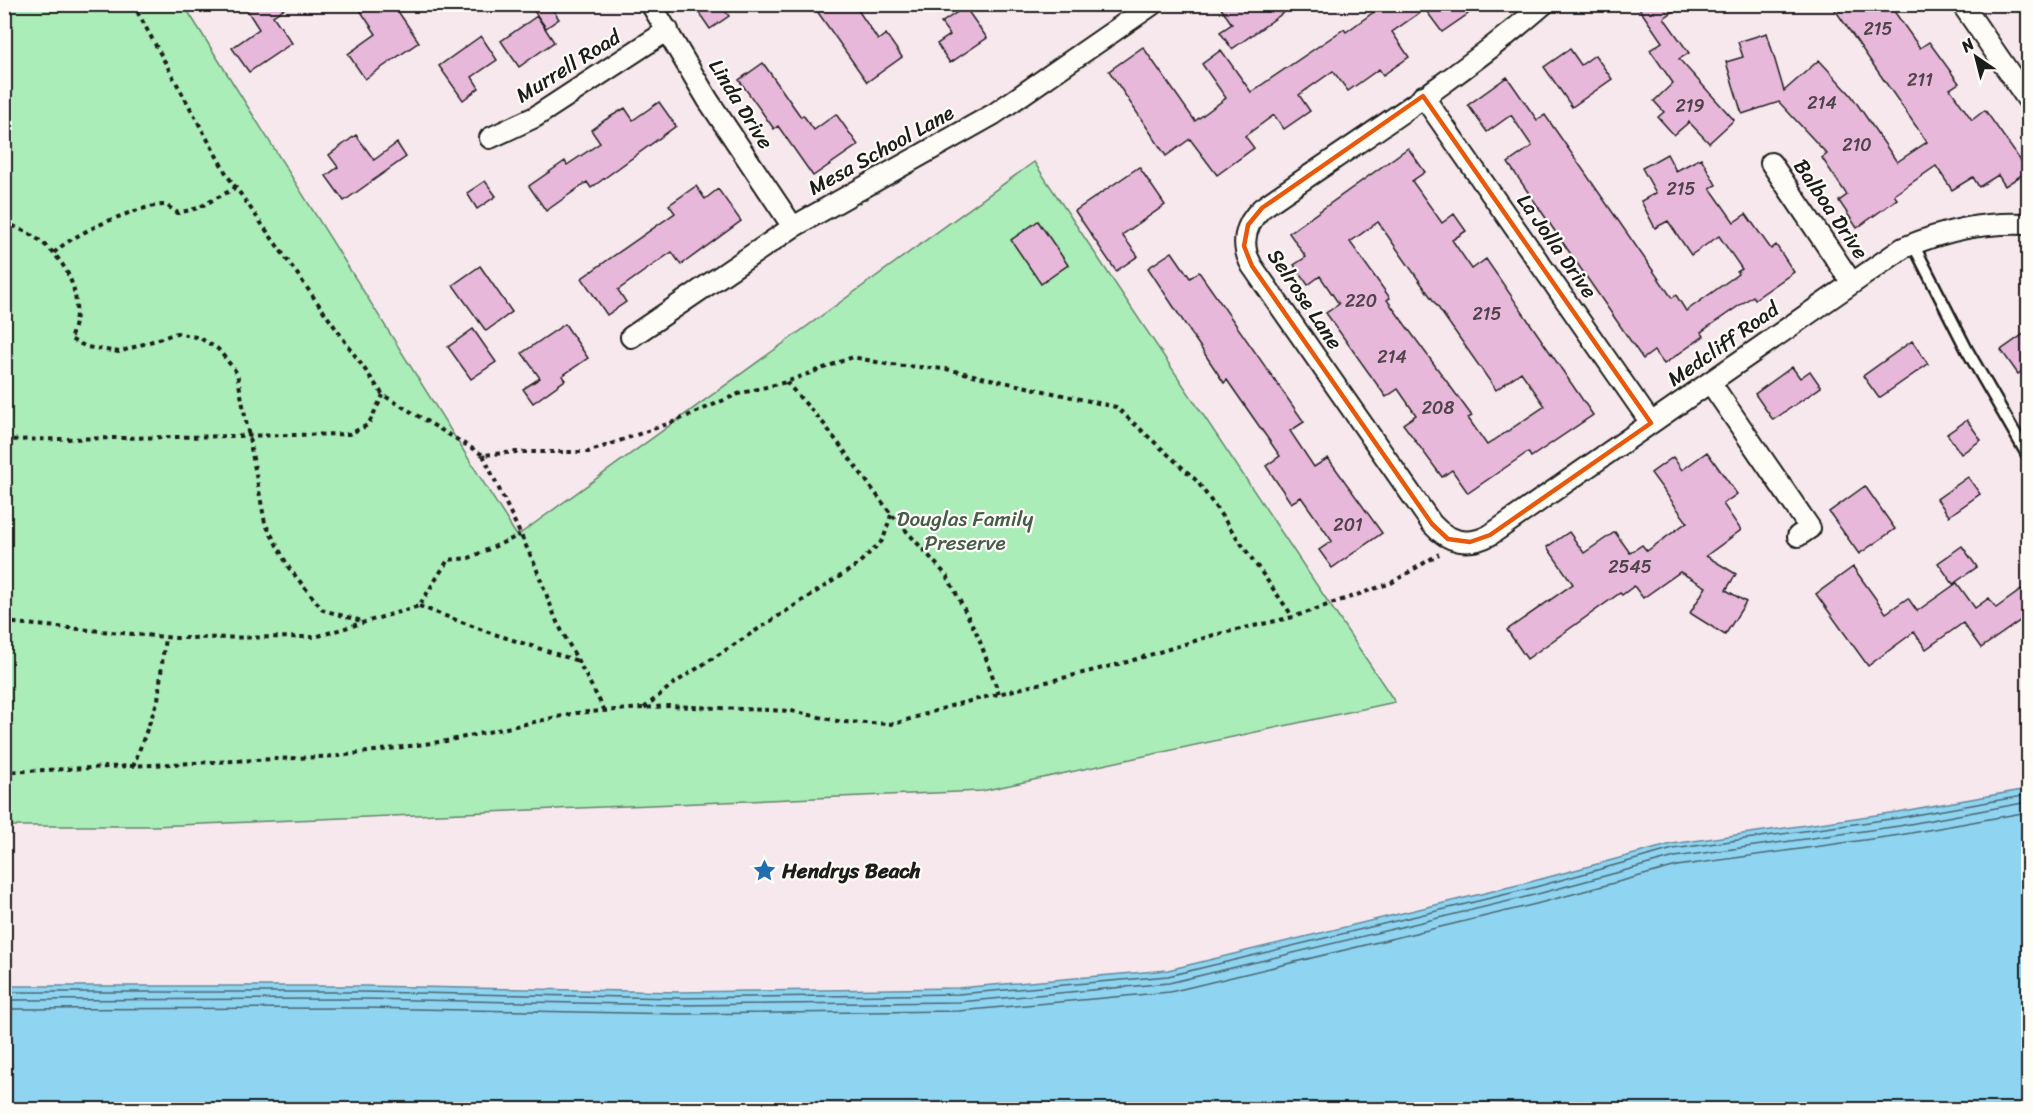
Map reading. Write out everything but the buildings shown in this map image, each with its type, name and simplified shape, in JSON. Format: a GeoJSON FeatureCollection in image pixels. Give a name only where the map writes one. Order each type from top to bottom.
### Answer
{"type":"FeatureCollection","features":[{"type":"Feature","properties":{"kind":"street","name":"Linda Drive"},"geometry":{"type":"LineString","coordinates":[[651,4],[708,100],[793,227]]}},
{"type":"Feature","properties":{"kind":"street","name":"Mesa School Lane"},"geometry":{"type":"LineString","coordinates":[[631,337],[793,227],[994,114],[1153,4]]}},
{"type":"Feature","properties":{"kind":"street","name":"Selrose Lane"},"geometry":{"type":"LineString","coordinates":[[1459,542],[1448,539],[1432,524],[1252,266],[1244,246],[1248,225],[1262,208],[1481,56],[1530,19],[1544,4]]}},
{"type":"Feature","properties":{"kind":"street"},"geometry":{"type":"LineString","coordinates":[[1962,4],[2028,100]]}},
{"type":"Feature","properties":{"kind":"street","name":"Murrell Road"},"geometry":{"type":"LineString","coordinates":[[490,138],[536,117],[668,30]]}},
{"type":"Feature","properties":{"kind":"street","name":"La Jolla Drive"},"geometry":{"type":"LineString","coordinates":[[1423,96],[1651,423]]}},
{"type":"Feature","properties":{"kind":"street","name":"Balboa Drive"},"geometry":{"type":"LineString","coordinates":[[1771,163],[1852,283]]}},
{"type":"Feature","properties":{"kind":"street","name":"Medcliff Road"},"geometry":{"type":"LineString","coordinates":[[1459,542],[1480,540],[1490,535],[1852,283],[1913,244],[1933,235],[1965,226],[1997,223],[2028,224]]}},
{"type":"Feature","properties":{"kind":"street"},"geometry":{"type":"LineString","coordinates":[[1710,382],[1810,528],[1798,536]]}},
{"type":"Feature","properties":{"kind":"lane"},"geometry":{"type":"LineString","coordinates":[[1913,244],[1967,350],[2028,456]]}},
{"type":"Feature","properties":{"kind":"path"},"geometry":{"type":"LineString","coordinates":[[133,4],[236,188],[383,395],[483,454],[588,452],[676,421],[738,394],[786,382],[853,357],[891,365],[946,369],[1116,407],[1197,481],[1293,617]]}},
{"type":"Feature","properties":{"kind":"path"},"geometry":{"type":"LineString","coordinates":[[54,253],[64,242],[89,228],[105,225],[138,210],[166,205],[178,213],[198,208],[236,188]]}},
{"type":"Feature","properties":{"kind":"path"},"geometry":{"type":"LineString","coordinates":[[4,223],[32,235],[60,258],[77,293],[77,321],[70,339],[87,346],[120,352],[177,333],[200,338],[218,349],[237,373],[266,524],[289,568],[323,610],[365,622]]}},
{"type":"Feature","properties":{"kind":"path"},"geometry":{"type":"LineString","coordinates":[[786,382],[824,424],[891,514],[946,576],[978,636],[999,694]]}},
{"type":"Feature","properties":{"kind":"path"},"geometry":{"type":"LineString","coordinates":[[4,440],[349,434],[368,425],[383,395]]}},
{"type":"Feature","properties":{"kind":"path"},"geometry":{"type":"LineString","coordinates":[[483,454],[557,622],[605,712]]}},
{"type":"Feature","properties":{"kind":"path"},"geometry":{"type":"LineString","coordinates":[[643,709],[673,684],[856,567],[883,540],[891,514]]}},
{"type":"Feature","properties":{"kind":"path"},"geometry":{"type":"LineString","coordinates":[[419,606],[448,560],[469,558],[520,535]]}},
{"type":"Feature","properties":{"kind":"path"},"geometry":{"type":"LineString","coordinates":[[4,772],[339,756],[446,741],[576,713],[669,706],[792,711],[842,722],[894,724],[999,694],[1127,662],[1214,635],[1293,617],[1391,583],[1459,542]]}},
{"type":"Feature","properties":{"kind":"path"},"geometry":{"type":"LineString","coordinates":[[4,622],[165,637],[315,637],[419,606],[489,632],[579,661]]}},
{"type":"Feature","properties":{"kind":"path"},"geometry":{"type":"LineString","coordinates":[[134,767],[158,700],[165,637]]}},
{"type":"Feature","properties":{"kind":"highlighted area"},"geometry":{"type":"Polygon","coordinates":[[[1423,96],[1651,423],[1490,535],[1470,542],[1448,539],[1432,524],[1252,266],[1244,246],[1248,225],[1262,208],[1423,96]]]}},
{"type":"Feature","properties":{"kind":"green space","name":"Douglas Family Preserve"},"geometry":{"type":"Polygon","coordinates":[[[4,5],[184,5],[517,536],[1034,162],[1395,702],[982,791],[154,826],[5,826],[4,5]]]}},
{"type":"Feature","properties":{"kind":"water"},"geometry":{"type":"Polygon","coordinates":[[[2028,789],[2028,1109],[5,1109],[5,986],[364,986],[679,992],[958,988],[1168,970],[1530,882],[1672,844],[1897,812],[2028,789]]]}},
{"type":"Feature","properties":{"kind":"place","name":"Hendrys Beach"},"geometry":{"type":"Point","coordinates":[764,871]}}]}
